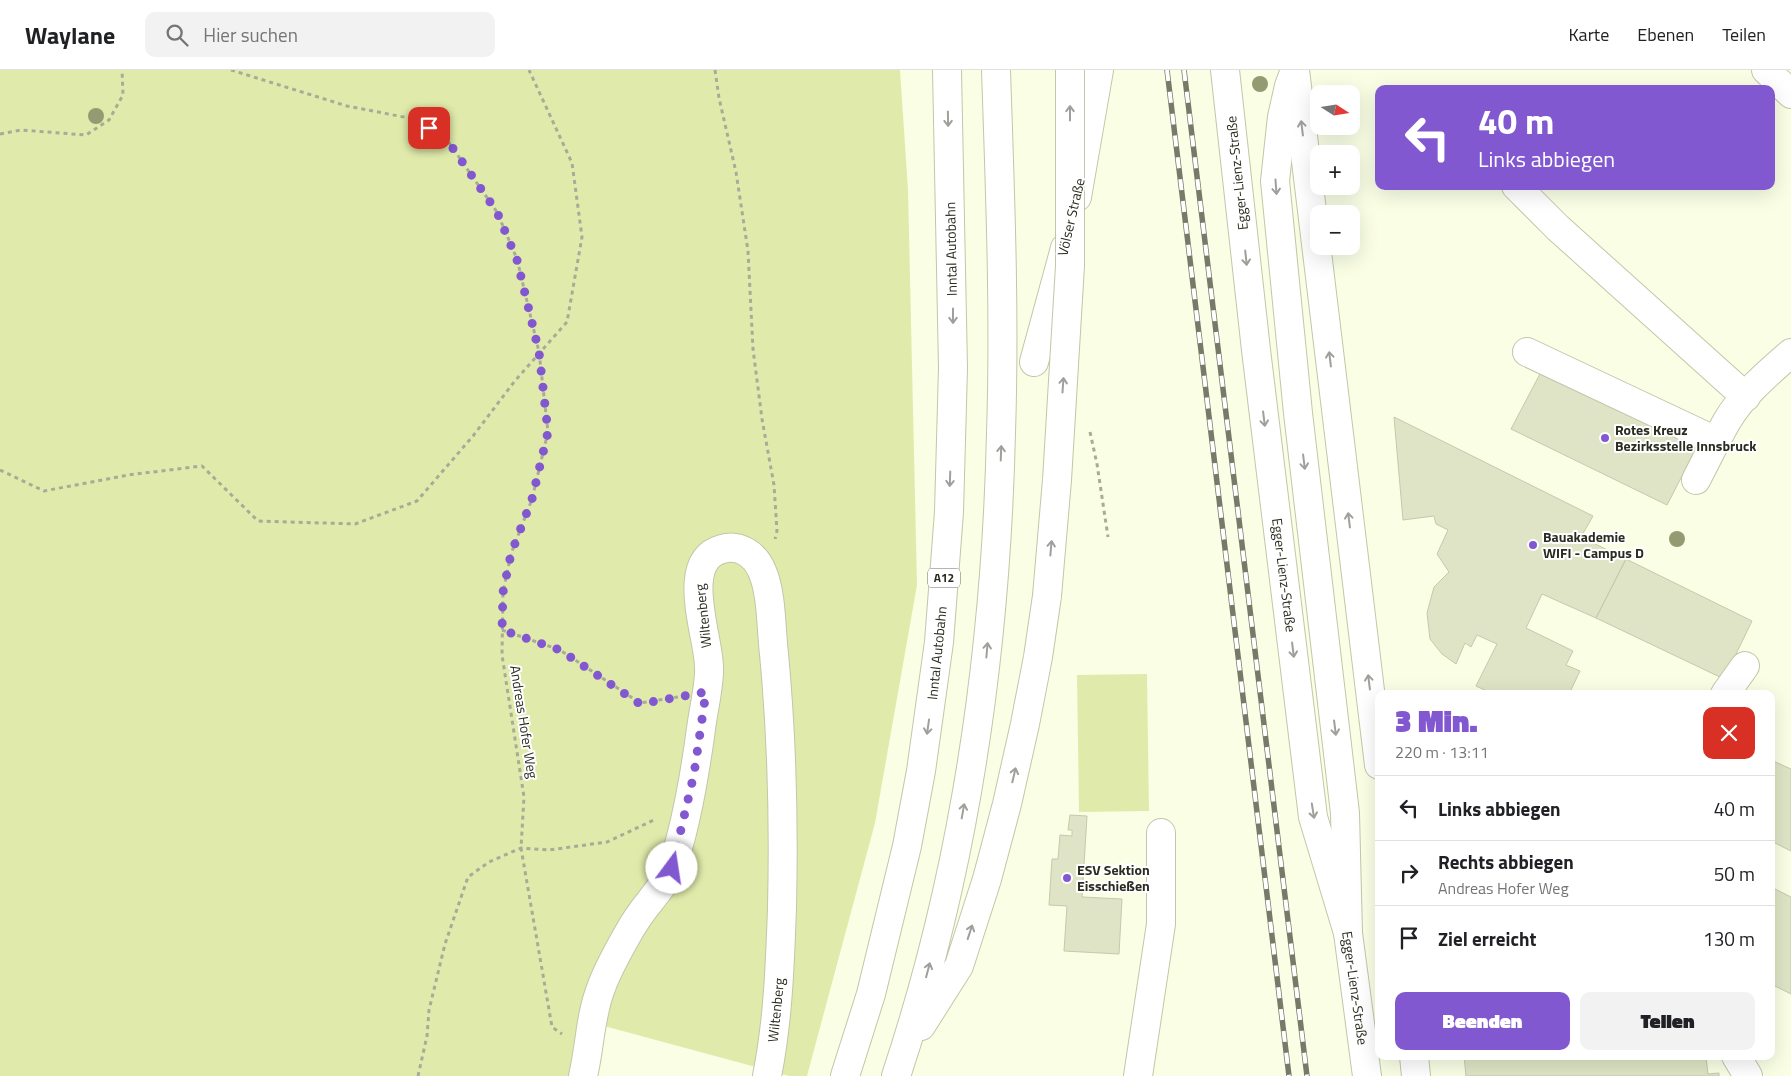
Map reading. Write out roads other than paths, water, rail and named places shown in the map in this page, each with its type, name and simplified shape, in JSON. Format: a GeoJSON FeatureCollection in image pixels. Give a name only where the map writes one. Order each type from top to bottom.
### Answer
{"type":"FeatureCollection","features":[{"type":"Feature","properties":{"kind":"main road","name":"Inntal Autobahn"},"geometry":{"type":"LineString","coordinates":[[845,1076],[871,994],[907,846],[921,771],[939,642],[949,512],[953,368],[947,70]]}},
{"type":"Feature","properties":{"kind":"main road"},"geometry":{"type":"LineString","coordinates":[[896,1076],[930,964],[960,825],[976,738],[986,662],[998,518],[1002,432],[1002,277],[996,70]]}},
{"type":"Feature","properties":{"kind":"main road"},"geometry":{"type":"LineString","coordinates":[[905,1050],[959,966],[987,879],[1007,804],[1038,657],[1047,596],[1057,480],[1070,266],[1070,70]]}},
{"type":"Feature","properties":{"kind":"main road","name":"Völser Straße"},"geometry":{"type":"LineString","coordinates":[[1034,362],[1075,212],[1099,70]]}},
{"type":"Feature","properties":{"kind":"main road","name":"Egger-Lienz-Straße"},"geometry":{"type":"LineString","coordinates":[[1225,70],[1256,350],[1313,817],[1348,933],[1367,1076]]}},
{"type":"Feature","properties":{"kind":"main road"},"geometry":{"type":"LineString","coordinates":[[1295,70],[1289,86],[1282,117],[1275,180],[1298,413],[1345,813],[1348,933]]}},
{"type":"Feature","properties":{"kind":"main road"},"geometry":{"type":"LineString","coordinates":[[1295,70],[1375,732]]}},
{"type":"Feature","properties":{"kind":"main road"},"geometry":{"type":"LineString","coordinates":[[1776,73],[1791,94]]}},
{"type":"Feature","properties":{"kind":"main road"},"geometry":{"type":"LineString","coordinates":[[1520,190],[1558,228],[1746,397]]}},
{"type":"Feature","properties":{"kind":"main road"},"geometry":{"type":"LineString","coordinates":[[1528,352],[1716,442]]}},
{"type":"Feature","properties":{"kind":"main road"},"geometry":{"type":"LineString","coordinates":[[1696,480],[1728,420],[1746,397],[1791,353]]}},
{"type":"Feature","properties":{"kind":"main road","name":"Wiltenberg"},"geometry":{"type":"LineString","coordinates":[[586,1065],[592,1023],[601,988],[627,935],[663,886],[672,868],[694,774],[710,668],[698,587],[700,572],[705,560],[712,552],[725,548],[738,549],[748,553],[757,561],[762,569],[767,586],[777,685],[783,820],[780,968],[767,1076]]}},
{"type":"Feature","properties":{"kind":"main road"},"geometry":{"type":"LineString","coordinates":[[1728,690],[1745,666]]}},
{"type":"Feature","properties":{"kind":"main road"},"geometry":{"type":"LineString","coordinates":[[1138,1076],[1161,924],[1161,833]]}},
{"type":"Feature","properties":{"kind":"main road"},"geometry":{"type":"LineString","coordinates":[[1414,1060],[1416,1076]]}},
{"type":"Feature","properties":{"kind":"main road"},"geometry":{"type":"LineString","coordinates":[[1738,1060],[1748,1076]]}},
{"type":"Feature","properties":{"kind":"railway"},"geometry":{"type":"LineString","coordinates":[[1167,70],[1289,1076]]}},
{"type":"Feature","properties":{"kind":"railway"},"geometry":{"type":"LineString","coordinates":[[1184,70],[1307,1076]]}},
{"type":"Feature","properties":{"kind":"place","name":"Rotes Kreuz Bezirksstelle Innsbruck"},"geometry":{"type":"Point","coordinates":[1605,438]}},
{"type":"Feature","properties":{"kind":"place","name":"Bauakademie WIFI - Campus D"},"geometry":{"type":"Point","coordinates":[1533,545]}},
{"type":"Feature","properties":{"kind":"place","name":"ESV Sektion Eisschießen"},"geometry":{"type":"Point","coordinates":[1067,878]}}]}
